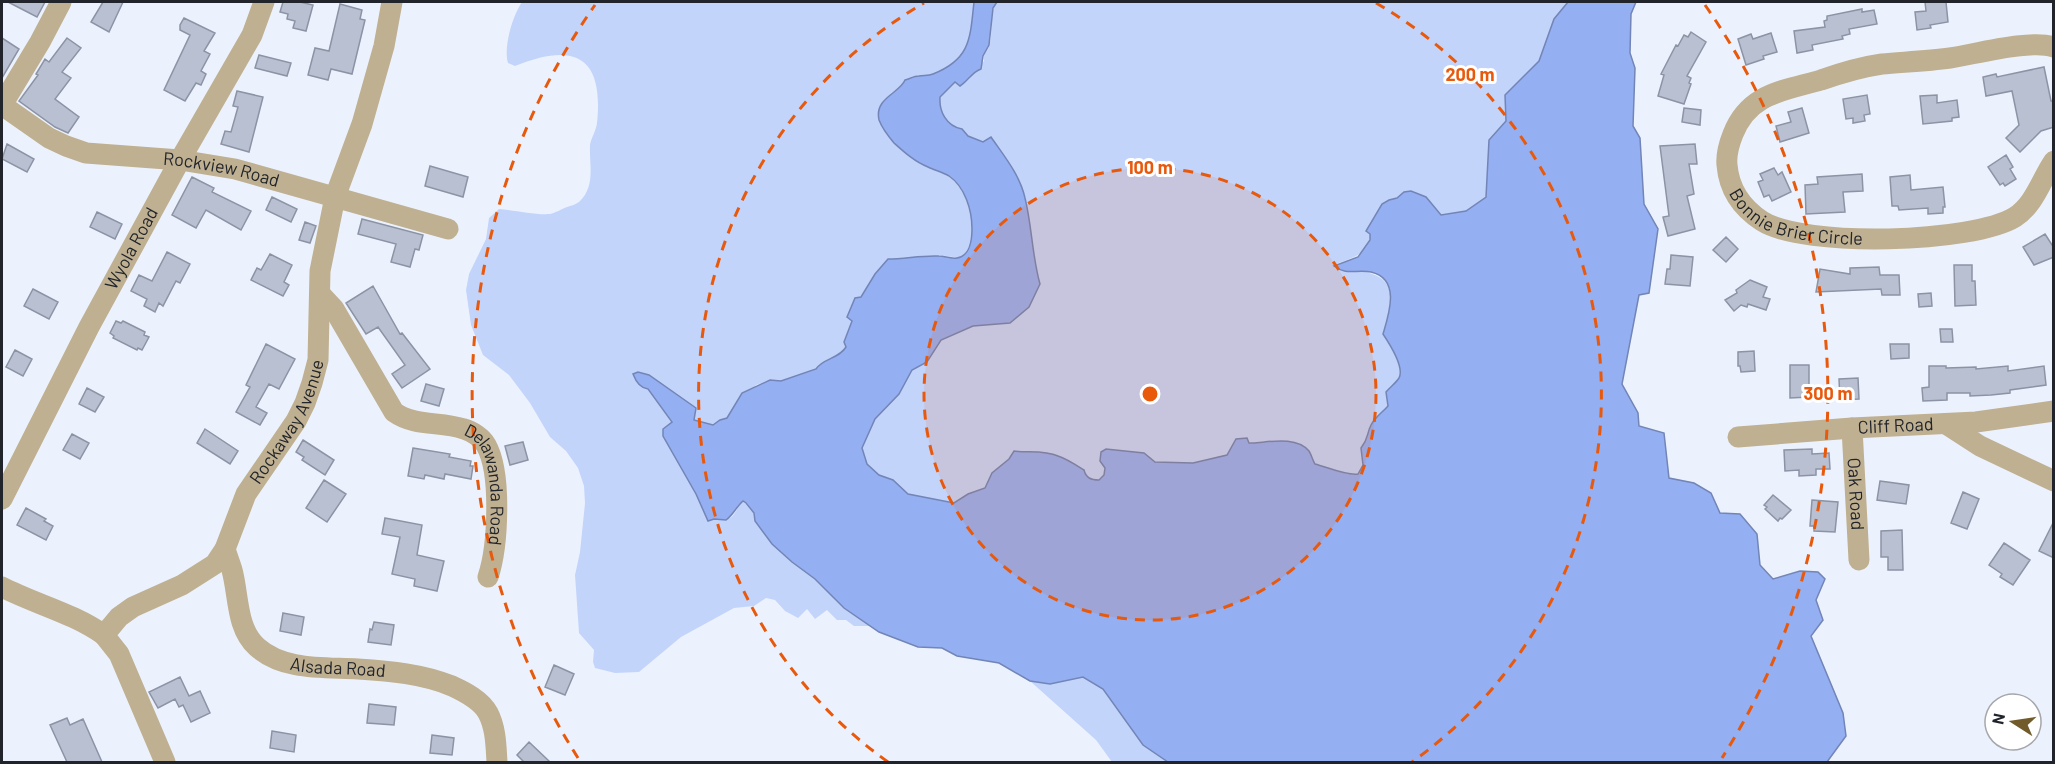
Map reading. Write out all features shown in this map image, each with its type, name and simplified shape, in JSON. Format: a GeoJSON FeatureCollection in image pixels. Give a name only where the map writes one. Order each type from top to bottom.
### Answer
{"type":"FeatureCollection","features":[{"type":"Feature","properties":{"kind":"street"},"geometry":{"type":"LineString","coordinates":[[2,105],[61,2]]}},
{"type":"Feature","properties":{"kind":"street","name":"Wyola Road"},"geometry":{"type":"LineString","coordinates":[[2,499],[89,327],[180,160],[252,35],[264,2]]}},
{"type":"Feature","properties":{"kind":"street","name":"Rockaway Avenue"},"geometry":{"type":"LineString","coordinates":[[104,635],[119,618],[133,608],[182,585],[214,564],[225,549],[246,494],[296,421],[318,360],[320,271],[335,197],[362,124],[384,46],[392,2]]}},
{"type":"Feature","properties":{"kind":"street","name":"Bonnie Brier Circle"},"geometry":{"type":"LineString","coordinates":[[2054,47],[2041,44],[1947,58],[1873,65],[1778,92],[1757,102],[1742,117],[1731,140],[1726,161],[1730,181],[1737,198],[1763,222],[1791,232],[1840,239],[1935,236],[1982,229],[2002,223],[2017,215],[2030,203],[2054,161]]}},
{"type":"Feature","properties":{"kind":"street","name":"Rockview Road"},"geometry":{"type":"LineString","coordinates":[[2,105],[50,138],[86,153],[180,160],[235,169],[448,229]]}},
{"type":"Feature","properties":{"kind":"street","name":"Delawanda Road"},"geometry":{"type":"LineString","coordinates":[[321,294],[334,309],[394,412],[412,421],[465,429],[475,434],[486,445],[494,473],[496,513],[493,563],[488,577]]}},
{"type":"Feature","properties":{"kind":"street","name":"Cliff Road"},"geometry":{"type":"LineString","coordinates":[[1738,437],[1852,428],[1946,424],[2054,411]]}},
{"type":"Feature","properties":{"kind":"street"},"geometry":{"type":"LineString","coordinates":[[1946,424],[1980,446],[2054,481]]}},
{"type":"Feature","properties":{"kind":"street","name":"Oak Road"},"geometry":{"type":"LineString","coordinates":[[1852,428],[1859,560]]}},
{"type":"Feature","properties":{"kind":"street","name":"Alsada Road"},"geometry":{"type":"LineString","coordinates":[[225,549],[232,571],[241,621],[248,636],[257,647],[269,655],[297,665],[392,672],[442,682],[463,690],[487,711],[492,723],[496,752]]}},
{"type":"Feature","properties":{"kind":"street"},"geometry":{"type":"LineString","coordinates":[[2,587],[24,599],[76,619],[104,635],[119,654],[165,762]]}},
{"type":"Feature","properties":{"kind":"shaded area"},"geometry":{"type":"Polygon","coordinates":[[[522,2],[974,2],[969,44],[965,52],[952,65],[930,76],[918,76],[891,93],[879,120],[904,151],[924,165],[949,177],[962,191],[970,211],[973,232],[966,251],[959,258],[940,255],[888,259],[862,298],[844,341],[846,346],[843,350],[816,369],[781,381],[770,380],[756,385],[751,391],[742,393],[727,418],[713,425],[694,420],[649,375],[647,389],[672,423],[696,494],[708,520],[732,517],[743,501],[754,513],[755,521],[772,544],[815,579],[844,608],[870,626],[854,626],[846,620],[837,620],[827,610],[815,619],[807,609],[798,618],[785,611],[775,600],[766,598],[754,606],[734,608],[681,637],[639,672],[615,673],[595,668],[594,650],[579,633],[575,575],[585,503],[584,486],[578,468],[566,451],[550,437],[530,403],[509,375],[483,355],[471,325],[466,290],[469,274],[486,239],[489,218],[499,209],[550,214],[579,202],[590,182],[590,145],[597,123],[598,100],[595,82],[590,69],[581,60],[569,56],[554,55],[515,66],[508,63],[507,49],[510,31],[522,2]]]}},
{"type":"Feature","properties":{"kind":"shaded area"},"geometry":{"type":"Polygon","coordinates":[[[997,2],[1568,2],[1554,19],[1539,61],[1505,95],[1506,121],[1489,140],[1486,196],[1466,211],[1441,215],[1426,197],[1404,192],[1397,198],[1389,200],[1366,232],[1370,234],[1369,241],[1363,252],[1334,265],[1367,272],[1378,276],[1385,282],[1389,290],[1390,301],[1383,334],[1396,355],[1400,367],[1399,377],[1386,392],[1388,406],[1377,417],[1361,448],[1363,465],[1358,474],[1343,473],[1315,464],[1308,450],[1282,441],[1253,443],[1236,439],[1227,455],[1193,463],[1155,462],[1144,453],[1105,468],[1104,475],[1099,480],[1086,476],[1043,453],[1014,451],[1009,459],[992,473],[985,488],[968,494],[954,503],[908,494],[893,480],[879,475],[867,464],[862,448],[875,419],[899,394],[912,369],[927,362],[941,340],[973,326],[1010,323],[1040,284],[1021,191],[1012,167],[991,138],[983,142],[968,136],[962,129],[948,122],[942,113],[939,97],[955,82],[959,84],[968,80],[984,61],[984,55],[989,47],[993,12],[997,2]]]}},
{"type":"Feature","properties":{"kind":"shaded area"},"geometry":{"type":"Polygon","coordinates":[[[1083,677],[1103,689],[1143,745],[1168,762],[1112,762],[1096,740],[1030,681],[1050,684],[1083,677]]]}},
{"type":"Feature","properties":{"kind":"water"},"geometry":{"type":"Polygon","coordinates":[[[974,2],[997,2],[993,8],[989,45],[983,56],[981,69],[960,86],[955,82],[940,97],[941,107],[948,121],[962,129],[968,136],[983,142],[991,137],[1015,174],[1025,198],[1040,284],[1029,307],[1010,323],[973,326],[941,340],[927,362],[912,370],[899,394],[875,419],[862,448],[867,464],[879,475],[893,480],[908,494],[954,503],[968,494],[985,488],[992,473],[1009,459],[1014,451],[1053,454],[1084,470],[1089,478],[1099,480],[1104,475],[1105,468],[1100,461],[1101,452],[1106,449],[1144,453],[1155,462],[1193,463],[1227,455],[1236,439],[1247,438],[1249,443],[1283,441],[1297,443],[1309,451],[1315,464],[1343,473],[1358,474],[1363,465],[1361,448],[1369,428],[1388,406],[1386,392],[1399,378],[1400,368],[1396,355],[1383,334],[1390,307],[1390,289],[1386,282],[1371,272],[1347,272],[1334,266],[1358,257],[1370,240],[1370,234],[1366,231],[1382,204],[1397,198],[1404,192],[1411,191],[1426,197],[1441,215],[1466,211],[1486,197],[1489,140],[1506,121],[1505,95],[1539,61],[1554,19],[1568,2],[1636,2],[1631,14],[1630,53],[1635,68],[1633,126],[1640,138],[1644,204],[1658,229],[1649,293],[1639,295],[1622,384],[1638,413],[1639,426],[1664,433],[1669,478],[1694,483],[1711,493],[1720,513],[1740,514],[1757,534],[1760,565],[1773,579],[1800,571],[1818,572],[1825,579],[1816,600],[1823,620],[1811,636],[1843,713],[1846,736],[1827,762],[1168,762],[1143,745],[1103,689],[1083,677],[1050,684],[1030,681],[999,663],[957,656],[942,648],[918,647],[879,632],[844,608],[815,579],[772,544],[755,521],[754,513],[743,501],[726,520],[708,521],[696,494],[663,436],[663,429],[672,422],[648,389],[635,380],[633,374],[638,372],[649,375],[696,408],[694,420],[713,425],[727,418],[742,393],[770,380],[781,381],[816,369],[843,351],[852,321],[847,317],[855,298],[861,297],[875,274],[888,259],[933,256],[954,258],[965,254],[971,242],[971,214],[959,186],[949,176],[919,162],[894,143],[880,123],[878,112],[884,101],[905,80],[915,76],[933,74],[946,68],[962,54],[969,37],[974,2]]]}},
{"type":"Feature","properties":{"kind":"building"},"geometry":{"type":"Polygon","coordinates":[[[8,2],[45,2],[37,17],[8,2]]]}},
{"type":"Feature","properties":{"kind":"building"},"geometry":{"type":"Polygon","coordinates":[[[103,2],[123,2],[109,32],[91,22],[103,2]]]}},
{"type":"Feature","properties":{"kind":"building"},"geometry":{"type":"Polygon","coordinates":[[[283,2],[313,5],[306,31],[293,28],[295,21],[287,19],[288,14],[280,12],[283,2]]]}},
{"type":"Feature","properties":{"kind":"building"},"geometry":{"type":"Polygon","coordinates":[[[1925,2],[1946,2],[1948,22],[1917,30],[1915,12],[1926,11],[1925,2]]]}},
{"type":"Feature","properties":{"kind":"building"},"geometry":{"type":"Polygon","coordinates":[[[340,4],[362,10],[360,19],[365,20],[352,74],[331,69],[328,80],[308,75],[315,48],[329,51],[340,4]]]}},
{"type":"Feature","properties":{"kind":"building"},"geometry":{"type":"Polygon","coordinates":[[[1862,9],[1862,12],[1874,10],[1877,24],[1849,29],[1850,34],[1842,36],[1843,39],[1812,45],[1813,50],[1797,53],[1794,31],[1825,27],[1824,21],[1827,20],[1827,16],[1862,9]]]}},
{"type":"Feature","properties":{"kind":"building"},"geometry":{"type":"Polygon","coordinates":[[[184,18],[215,33],[204,51],[210,54],[201,71],[206,74],[201,85],[196,83],[185,101],[164,90],[190,35],[180,30],[184,18]]]}},
{"type":"Feature","properties":{"kind":"building"},"geometry":{"type":"Polygon","coordinates":[[[1691,32],[1706,42],[1687,76],[1691,78],[1689,83],[1691,84],[1684,104],[1658,96],[1664,75],[1661,74],[1676,45],[1678,46],[1684,35],[1688,37],[1691,32]]]}},
{"type":"Feature","properties":{"kind":"building"},"geometry":{"type":"Polygon","coordinates":[[[1771,33],[1777,52],[1746,65],[1738,39],[1751,34],[1753,39],[1771,33]]]}},
{"type":"Feature","properties":{"kind":"building"},"geometry":{"type":"Polygon","coordinates":[[[2,38],[19,49],[2,78],[2,38]]]}},
{"type":"Feature","properties":{"kind":"building"},"geometry":{"type":"Polygon","coordinates":[[[67,38],[81,48],[62,72],[71,78],[55,99],[79,117],[68,133],[55,127],[19,101],[38,75],[36,74],[45,59],[49,62],[67,38]]]}},
{"type":"Feature","properties":{"kind":"building"},"geometry":{"type":"Polygon","coordinates":[[[259,55],[291,63],[287,76],[255,68],[259,55]]]}},
{"type":"Feature","properties":{"kind":"building"},"geometry":{"type":"Polygon","coordinates":[[[2044,67],[2051,101],[2054,101],[2054,127],[2041,131],[2020,152],[2006,138],[2019,125],[2012,91],[1986,96],[1983,77],[1996,74],[1997,77],[2044,67]]]}},
{"type":"Feature","properties":{"kind":"building"},"geometry":{"type":"Polygon","coordinates":[[[237,91],[263,97],[249,152],[221,144],[225,131],[231,132],[238,107],[233,106],[237,91]]]}},
{"type":"Feature","properties":{"kind":"building"},"geometry":{"type":"Polygon","coordinates":[[[1867,95],[1870,114],[1864,115],[1865,121],[1853,123],[1853,118],[1846,119],[1843,99],[1867,95]]]}},
{"type":"Feature","properties":{"kind":"building"},"geometry":{"type":"Polygon","coordinates":[[[1937,95],[1937,103],[1957,100],[1959,117],[1952,118],[1952,121],[1923,124],[1920,96],[1937,95]]]}},
{"type":"Feature","properties":{"kind":"building"},"geometry":{"type":"Polygon","coordinates":[[[1684,108],[1701,110],[1700,125],[1682,122],[1684,108]]]}},
{"type":"Feature","properties":{"kind":"building"},"geometry":{"type":"Polygon","coordinates":[[[1802,108],[1809,133],[1780,142],[1776,126],[1791,122],[1788,112],[1802,108]]]}},
{"type":"Feature","properties":{"kind":"building"},"geometry":{"type":"Polygon","coordinates":[[[7,144],[34,159],[27,172],[2,159],[7,144]]]}},
{"type":"Feature","properties":{"kind":"building"},"geometry":{"type":"Polygon","coordinates":[[[1695,144],[1697,164],[1689,164],[1694,194],[1687,196],[1695,229],[1668,236],[1663,217],[1669,216],[1660,146],[1695,144]]]}},
{"type":"Feature","properties":{"kind":"building"},"geometry":{"type":"Polygon","coordinates":[[[2006,155],[2013,167],[2010,169],[2016,179],[2005,186],[2003,183],[2000,185],[1988,167],[2006,155]]]}},
{"type":"Feature","properties":{"kind":"building"},"geometry":{"type":"Polygon","coordinates":[[[430,166],[468,177],[463,197],[425,186],[430,166]]]}},
{"type":"Feature","properties":{"kind":"building"},"geometry":{"type":"Polygon","coordinates":[[[1774,168],[1778,175],[1782,172],[1791,192],[1772,201],[1769,195],[1764,197],[1758,182],[1763,180],[1760,174],[1774,168]]]}},
{"type":"Feature","properties":{"kind":"building"},"geometry":{"type":"Polygon","coordinates":[[[1862,174],[1863,191],[1843,192],[1845,212],[1806,214],[1805,185],[1818,184],[1817,177],[1862,174]]]}},
{"type":"Feature","properties":{"kind":"building"},"geometry":{"type":"Polygon","coordinates":[[[1910,175],[1911,190],[1943,187],[1945,207],[1943,207],[1943,213],[1928,214],[1928,208],[1899,210],[1898,206],[1892,206],[1890,177],[1910,175]]]}},
{"type":"Feature","properties":{"kind":"building"},"geometry":{"type":"Polygon","coordinates":[[[192,177],[214,188],[212,192],[251,211],[241,230],[206,210],[196,228],[172,215],[192,177]]]}},
{"type":"Feature","properties":{"kind":"building"},"geometry":{"type":"Polygon","coordinates":[[[272,197],[297,209],[291,222],[266,210],[272,197]]]}},
{"type":"Feature","properties":{"kind":"building"},"geometry":{"type":"Polygon","coordinates":[[[97,212],[122,224],[115,239],[90,227],[97,212]]]}},
{"type":"Feature","properties":{"kind":"building"},"geometry":{"type":"Polygon","coordinates":[[[362,219],[423,235],[419,250],[415,249],[410,267],[391,262],[396,244],[358,234],[362,219]]]}},
{"type":"Feature","properties":{"kind":"building"},"geometry":{"type":"Polygon","coordinates":[[[305,222],[316,226],[310,243],[299,240],[305,222]]]}},
{"type":"Feature","properties":{"kind":"building"},"geometry":{"type":"Polygon","coordinates":[[[2045,234],[2054,248],[2054,257],[2034,265],[2023,247],[2045,234]]]}},
{"type":"Feature","properties":{"kind":"building"},"geometry":{"type":"Polygon","coordinates":[[[1726,237],[1738,249],[1726,262],[1713,250],[1726,237]]]}},
{"type":"Feature","properties":{"kind":"building"},"geometry":{"type":"Polygon","coordinates":[[[167,252],[190,264],[180,283],[176,281],[163,306],[159,303],[155,312],[144,306],[147,299],[131,291],[139,275],[152,281],[167,252]]]}},
{"type":"Feature","properties":{"kind":"building"},"geometry":{"type":"Polygon","coordinates":[[[270,254],[292,265],[284,282],[289,285],[283,296],[251,280],[257,268],[261,270],[270,254]]]}},
{"type":"Feature","properties":{"kind":"building"},"geometry":{"type":"Polygon","coordinates":[[[1671,255],[1693,257],[1690,286],[1665,284],[1667,269],[1670,269],[1671,255]]]}},
{"type":"Feature","properties":{"kind":"building"},"geometry":{"type":"Polygon","coordinates":[[[1954,265],[1972,265],[1976,305],[1955,306],[1954,265]]]}},
{"type":"Feature","properties":{"kind":"building"},"geometry":{"type":"Polygon","coordinates":[[[1879,267],[1880,275],[1899,275],[1900,295],[1882,295],[1881,289],[1816,292],[1820,269],[1850,274],[1850,268],[1879,267]]]}},
{"type":"Feature","properties":{"kind":"building"},"geometry":{"type":"Polygon","coordinates":[[[1750,280],[1767,287],[1763,297],[1770,299],[1766,310],[1748,304],[1747,307],[1741,305],[1734,311],[1725,300],[1737,293],[1736,290],[1750,280]]]}},
{"type":"Feature","properties":{"kind":"building"},"geometry":{"type":"Polygon","coordinates":[[[373,286],[400,334],[402,333],[430,369],[402,388],[392,374],[405,365],[378,327],[366,334],[346,303],[373,286]]]}},
{"type":"Feature","properties":{"kind":"building"},"geometry":{"type":"Polygon","coordinates":[[[33,289],[58,302],[49,319],[24,306],[33,289]]]}},
{"type":"Feature","properties":{"kind":"building"},"geometry":{"type":"Polygon","coordinates":[[[1931,293],[1932,306],[1919,307],[1918,294],[1931,293]]]}},
{"type":"Feature","properties":{"kind":"building"},"geometry":{"type":"Polygon","coordinates":[[[116,321],[121,323],[123,321],[145,332],[144,335],[149,337],[142,350],[138,348],[137,350],[113,338],[114,336],[110,333],[116,321]]]}},
{"type":"Feature","properties":{"kind":"building"},"geometry":{"type":"Polygon","coordinates":[[[1940,329],[1952,329],[1953,342],[1941,342],[1940,329]]]}},
{"type":"Feature","properties":{"kind":"building"},"geometry":{"type":"Polygon","coordinates":[[[266,344],[295,359],[279,389],[269,384],[256,407],[267,413],[260,425],[236,412],[250,387],[246,385],[266,344]]]}},
{"type":"Feature","properties":{"kind":"building"},"geometry":{"type":"Polygon","coordinates":[[[1890,344],[1909,344],[1909,358],[1891,359],[1890,344]]]}},
{"type":"Feature","properties":{"kind":"building"},"geometry":{"type":"Polygon","coordinates":[[[15,350],[32,359],[23,376],[6,367],[15,350]]]}},
{"type":"Feature","properties":{"kind":"building"},"geometry":{"type":"Polygon","coordinates":[[[1754,351],[1755,371],[1741,372],[1738,366],[1738,352],[1754,351]]]}},
{"type":"Feature","properties":{"kind":"building"},"geometry":{"type":"Polygon","coordinates":[[[1790,365],[1809,365],[1809,397],[1790,398],[1790,365]]]}},
{"type":"Feature","properties":{"kind":"building"},"geometry":{"type":"Polygon","coordinates":[[[1929,366],[1976,367],[1976,369],[2008,366],[2008,371],[2044,366],[2046,385],[1991,395],[1970,396],[1970,393],[1947,393],[1947,400],[1923,401],[1922,388],[1929,387],[1929,366]]]}},
{"type":"Feature","properties":{"kind":"building"},"geometry":{"type":"Polygon","coordinates":[[[1858,378],[1859,399],[1840,400],[1839,379],[1858,378]]]}},
{"type":"Feature","properties":{"kind":"building"},"geometry":{"type":"Polygon","coordinates":[[[426,384],[444,389],[439,406],[421,401],[426,384]]]}},
{"type":"Feature","properties":{"kind":"building"},"geometry":{"type":"Polygon","coordinates":[[[87,388],[104,397],[95,412],[79,404],[87,388]]]}},
{"type":"Feature","properties":{"kind":"building"},"geometry":{"type":"Polygon","coordinates":[[[205,429],[238,451],[230,464],[197,443],[205,429]]]}},
{"type":"Feature","properties":{"kind":"building"},"geometry":{"type":"Polygon","coordinates":[[[72,434],[89,443],[80,459],[63,450],[72,434]]]}},
{"type":"Feature","properties":{"kind":"building"},"geometry":{"type":"Polygon","coordinates":[[[303,440],[334,460],[325,475],[302,460],[304,457],[296,452],[303,440]]]}},
{"type":"Feature","properties":{"kind":"building"},"geometry":{"type":"Polygon","coordinates":[[[523,442],[528,460],[510,465],[505,446],[523,442]]]}},
{"type":"Feature","properties":{"kind":"building"},"geometry":{"type":"Polygon","coordinates":[[[413,448],[450,454],[449,457],[471,461],[470,466],[473,466],[471,479],[445,474],[444,479],[425,475],[424,479],[408,476],[413,448]]]}},
{"type":"Feature","properties":{"kind":"building"},"geometry":{"type":"Polygon","coordinates":[[[1812,449],[1812,454],[1829,453],[1830,469],[1816,469],[1816,475],[1799,476],[1799,470],[1785,471],[1784,450],[1812,449]]]}},
{"type":"Feature","properties":{"kind":"building"},"geometry":{"type":"Polygon","coordinates":[[[324,480],[346,494],[327,522],[306,508],[324,480]]]}},
{"type":"Feature","properties":{"kind":"building"},"geometry":{"type":"Polygon","coordinates":[[[1880,481],[1909,485],[1906,504],[1877,500],[1880,481]]]}},
{"type":"Feature","properties":{"kind":"building"},"geometry":{"type":"Polygon","coordinates":[[[1963,492],[1979,499],[1967,529],[1951,523],[1963,492]]]}},
{"type":"Feature","properties":{"kind":"building"},"geometry":{"type":"Polygon","coordinates":[[[1773,495],[1791,510],[1778,521],[1765,509],[1767,507],[1764,505],[1773,495]]]}},
{"type":"Feature","properties":{"kind":"building"},"geometry":{"type":"Polygon","coordinates":[[[1812,500],[1838,502],[1835,532],[1814,531],[1814,526],[1810,526],[1812,500]]]}},
{"type":"Feature","properties":{"kind":"building"},"geometry":{"type":"Polygon","coordinates":[[[26,508],[46,519],[44,521],[53,526],[46,540],[17,525],[26,508]]]}},
{"type":"Feature","properties":{"kind":"building"},"geometry":{"type":"Polygon","coordinates":[[[385,518],[422,525],[417,555],[444,561],[437,591],[414,586],[415,579],[392,574],[400,537],[382,534],[385,518]]]}},
{"type":"Feature","properties":{"kind":"building"},"geometry":{"type":"Polygon","coordinates":[[[2054,521],[2054,558],[2039,551],[2054,521]]]}},
{"type":"Feature","properties":{"kind":"building"},"geometry":{"type":"Polygon","coordinates":[[[1902,530],[1903,570],[1888,570],[1888,557],[1881,557],[1881,531],[1902,530]]]}},
{"type":"Feature","properties":{"kind":"building"},"geometry":{"type":"Polygon","coordinates":[[[2004,543],[2030,560],[2013,585],[2000,577],[2002,574],[1989,565],[2004,543]]]}},
{"type":"Feature","properties":{"kind":"building"},"geometry":{"type":"Polygon","coordinates":[[[283,613],[304,617],[301,635],[280,631],[283,613]]]}},
{"type":"Feature","properties":{"kind":"building"},"geometry":{"type":"Polygon","coordinates":[[[374,622],[394,625],[391,645],[368,642],[370,629],[372,630],[374,622]]]}},
{"type":"Feature","properties":{"kind":"building"},"geometry":{"type":"Polygon","coordinates":[[[554,665],[574,674],[565,695],[545,687],[554,665]]]}},
{"type":"Feature","properties":{"kind":"building"},"geometry":{"type":"Polygon","coordinates":[[[180,677],[189,696],[200,691],[210,713],[191,722],[183,705],[179,707],[175,699],[158,708],[149,692],[180,677]]]}},
{"type":"Feature","properties":{"kind":"building"},"geometry":{"type":"Polygon","coordinates":[[[369,704],[396,707],[394,725],[367,723],[369,704]]]}},
{"type":"Feature","properties":{"kind":"building"},"geometry":{"type":"Polygon","coordinates":[[[67,718],[70,725],[83,719],[102,762],[67,762],[50,725],[67,718]]]}},
{"type":"Feature","properties":{"kind":"building"},"geometry":{"type":"Polygon","coordinates":[[[272,731],[296,735],[294,752],[270,748],[272,731]]]}},
{"type":"Feature","properties":{"kind":"building"},"geometry":{"type":"Polygon","coordinates":[[[432,735],[454,738],[452,755],[430,753],[432,735]]]}},
{"type":"Feature","properties":{"kind":"building"},"geometry":{"type":"Polygon","coordinates":[[[529,742],[550,762],[524,762],[517,755],[529,742]]]}}]}
